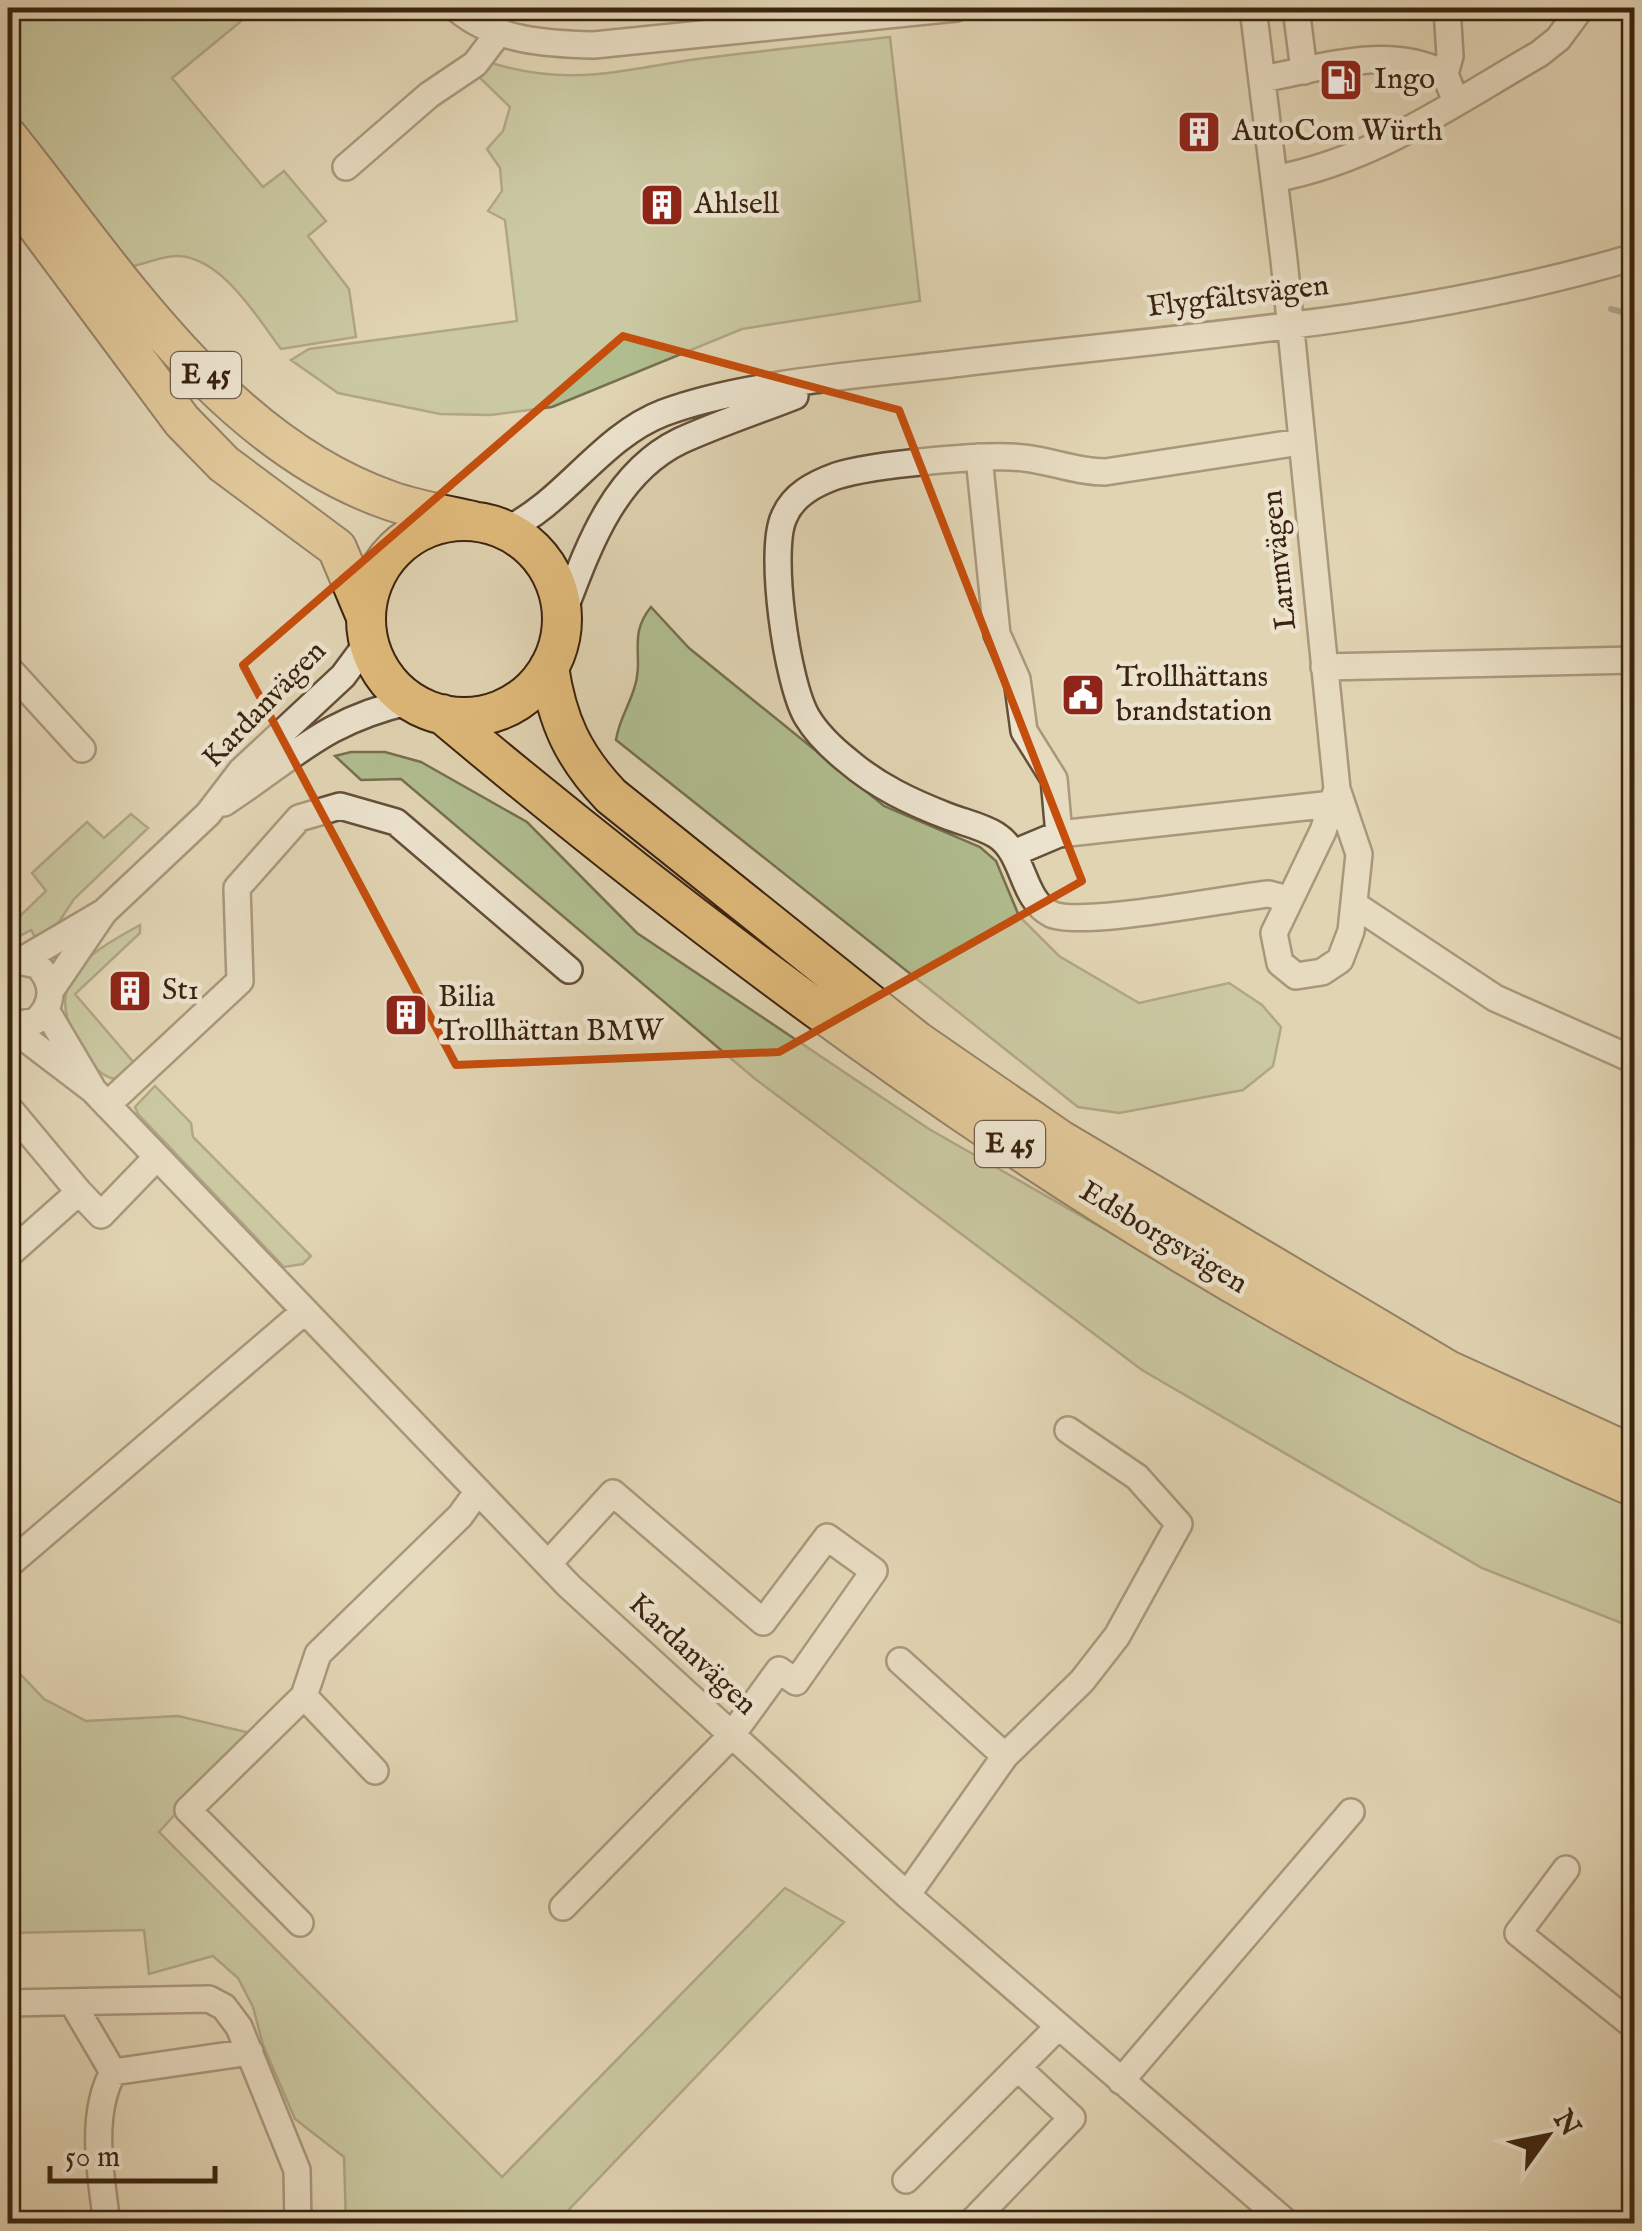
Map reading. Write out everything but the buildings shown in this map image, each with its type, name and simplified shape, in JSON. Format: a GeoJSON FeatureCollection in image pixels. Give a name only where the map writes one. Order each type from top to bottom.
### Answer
{"type":"FeatureCollection","features":[{"type":"Feature","properties":{"kind":"highway","name":"E 45"},"geometry":{"type":"LineString","coordinates":[[8,137],[159,326],[261,428],[319,466],[390,501],[489,526],[546,565],[562,616],[549,667]]}},
{"type":"Feature","properties":{"kind":"highway","name":"E 45"},"geometry":{"type":"LineString","coordinates":[[8,187],[182,421],[224,464],[337,548],[384,675],[427,708]]}},
{"type":"Feature","properties":{"kind":"highway"},"geometry":{"type":"LineString","coordinates":[[368,630],[371,587],[398,546],[440,524],[489,526]]}},
{"type":"Feature","properties":{"kind":"highway"},"geometry":{"type":"LineString","coordinates":[[427,708],[479,716],[503,708],[534,687],[549,667]]}},
{"type":"Feature","properties":{"kind":"highway","name":"Edsborgsvägen"},"geometry":{"type":"LineString","coordinates":[[549,667],[558,720],[583,766],[611,796],[918,1041],[1059,1139],[1448,1370],[1634,1455]]}},
{"type":"Feature","properties":{"kind":"highway","name":"Edsborgsvägen"},"geometry":{"type":"LineString","coordinates":[[427,708],[764,971],[1044,1166],[1266,1300],[1429,1390],[1634,1487]]}},
{"type":"Feature","properties":{"kind":"street"},"geometry":{"type":"LineString","coordinates":[[456,8],[500,31],[536,43],[594,45],[780,18],[956,8]]}},
{"type":"Feature","properties":{"kind":"street","name":"Larmvägen"},"geometry":{"type":"LineString","coordinates":[[1252,8],[1290,324],[1334,797],[1360,854],[1356,904],[1340,960],[1322,972],[1296,976],[1280,962],[1274,933],[1334,797]]}},
{"type":"Feature","properties":{"kind":"street"},"geometry":{"type":"LineString","coordinates":[[1296,8],[1304,71]]}},
{"type":"Feature","properties":{"kind":"street"},"geometry":{"type":"LineString","coordinates":[[1447,8],[1450,56],[1445,74],[1456,102]]}},
{"type":"Feature","properties":{"kind":"street"},"geometry":{"type":"LineString","coordinates":[[1274,179],[1355,159],[1549,46],[1581,8]]}},
{"type":"Feature","properties":{"kind":"street"},"geometry":{"type":"LineString","coordinates":[[346,167],[429,95],[476,64],[500,31]]}},
{"type":"Feature","properties":{"kind":"street"},"geometry":{"type":"LineString","coordinates":[[1262,79],[1387,57],[1420,60],[1445,74]]}},
{"type":"Feature","properties":{"kind":"street","name":"Flygfältsvägen"},"geometry":{"type":"LineString","coordinates":[[489,526],[537,516],[625,434],[660,414],[697,402],[844,377],[1464,300],[1634,257]]}},
{"type":"Feature","properties":{"kind":"street","name":"Flygfältsvägen"},"geometry":{"type":"LineString","coordinates":[[562,616],[606,512],[658,455],[679,442],[844,377]]}},
{"type":"Feature","properties":{"kind":"street"},"geometry":{"type":"LineString","coordinates":[[1288,900],[1269,894],[1100,916],[1053,915],[1040,905],[1014,853],[996,835],[912,803],[875,782],[824,740],[806,716],[794,685],[777,549],[782,520],[793,501],[815,485],[841,474],[980,456],[1024,458],[1080,472],[1105,472],[1300,442]]}},
{"type":"Feature","properties":{"kind":"street"},"geometry":{"type":"LineString","coordinates":[[980,456],[997,634],[1017,680],[1024,731],[1054,779],[1059,834]]}},
{"type":"Feature","properties":{"kind":"street","name":"Kardanvägen"},"geometry":{"type":"LineString","coordinates":[[208,814],[241,771],[343,676],[368,630]]}},
{"type":"Feature","properties":{"kind":"street"},"geometry":{"type":"LineString","coordinates":[[1324,667],[1634,660]]}},
{"type":"Feature","properties":{"kind":"street"},"geometry":{"type":"LineString","coordinates":[[8,668],[82,749]]}},
{"type":"Feature","properties":{"kind":"street","name":"Kardanvägen"},"geometry":{"type":"LineString","coordinates":[[100,1098],[48,1000],[104,912],[208,814],[313,737],[365,711],[427,708]]}},
{"type":"Feature","properties":{"kind":"street"},"geometry":{"type":"LineString","coordinates":[[1014,853],[1059,834],[1334,797]]}},
{"type":"Feature","properties":{"kind":"street"},"geometry":{"type":"LineString","coordinates":[[100,1098],[240,981],[237,888],[299,818],[340,806],[396,822],[569,970]]}},
{"type":"Feature","properties":{"kind":"street"},"geometry":{"type":"LineString","coordinates":[[1356,904],[1495,998],[1634,1060]]}},
{"type":"Feature","properties":{"kind":"street","name":"Kardanvägen"},"geometry":{"type":"LineString","coordinates":[[12,958],[104,912]]}},
{"type":"Feature","properties":{"kind":"street"},"geometry":{"type":"LineString","coordinates":[[8,1026],[30,1024],[48,1000],[42,970],[12,958]]}},
{"type":"Feature","properties":{"kind":"street","name":"Kardanvägen"},"geometry":{"type":"LineString","coordinates":[[8,1026],[100,1098],[548,1564],[730,1736],[1058,2028],[1288,2224]]}},
{"type":"Feature","properties":{"kind":"street"},"geometry":{"type":"LineString","coordinates":[[8,1107],[102,1215],[157,1157]]}},
{"type":"Feature","properties":{"kind":"street"},"geometry":{"type":"LineString","coordinates":[[8,1254],[79,1192]]}},
{"type":"Feature","properties":{"kind":"street"},"geometry":{"type":"LineString","coordinates":[[8,1565],[305,1311]]}},
{"type":"Feature","properties":{"kind":"street"},"geometry":{"type":"LineString","coordinates":[[907,1895],[1005,1756],[1082,1682],[1118,1636],[1179,1524],[1137,1478],[1068,1430]]}},
{"type":"Feature","properties":{"kind":"street"},"geometry":{"type":"LineString","coordinates":[[300,1923],[188,1810],[304,1696],[318,1654],[460,1516],[478,1490]]}},
{"type":"Feature","properties":{"kind":"street"},"geometry":{"type":"LineString","coordinates":[[548,1564],[613,1493],[763,1622],[827,1537],[874,1571],[796,1682],[779,1670],[730,1736],[563,1906]]}},
{"type":"Feature","properties":{"kind":"street"},"geometry":{"type":"LineString","coordinates":[[900,1661],[1005,1756]]}},
{"type":"Feature","properties":{"kind":"street"},"geometry":{"type":"LineString","coordinates":[[304,1696],[375,1771]]}},
{"type":"Feature","properties":{"kind":"street"},"geometry":{"type":"LineString","coordinates":[[1121,2081],[1351,1812]]}},
{"type":"Feature","properties":{"kind":"street"},"geometry":{"type":"LineString","coordinates":[[1566,1870],[1518,1933],[1634,2026]]}},
{"type":"Feature","properties":{"kind":"street"},"geometry":{"type":"LineString","coordinates":[[8,2003],[208,1999],[224,2007],[250,2052],[297,2170],[298,2224]]}},
{"type":"Feature","properties":{"kind":"street"},"geometry":{"type":"LineString","coordinates":[[72,2002],[114,2072]]}},
{"type":"Feature","properties":{"kind":"street"},"geometry":{"type":"LineString","coordinates":[[906,2180],[1058,2028]]}},
{"type":"Feature","properties":{"kind":"street"},"geometry":{"type":"LineString","coordinates":[[114,2072],[250,2052]]}},
{"type":"Feature","properties":{"kind":"street"},"geometry":{"type":"LineString","coordinates":[[970,2224],[1072,2118],[1018,2068]]}},
{"type":"Feature","properties":{"kind":"street"},"geometry":{"type":"LineString","coordinates":[[107,2224],[100,2121],[106,2086],[114,2072]]}},
{"type":"Feature","properties":{"kind":"highlighted area"},"geometry":{"type":"Polygon","coordinates":[[[623,336],[899,410],[1082,881],[779,1052],[456,1065],[243,665],[623,336]]]}},
{"type":"Feature","properties":{"kind":"green space"},"geometry":{"type":"Polygon","coordinates":[[[8,8],[257,8],[172,78],[263,187],[284,171],[326,221],[308,236],[349,289],[356,337],[281,349],[238,292],[210,267],[179,256],[133,266],[8,109],[8,8]]]}},
{"type":"Feature","properties":{"kind":"green space"},"geometry":{"type":"Polygon","coordinates":[[[890,37],[920,301],[742,329],[552,407],[490,415],[440,414],[338,393],[291,360],[309,349],[517,321],[505,220],[488,211],[502,191],[500,168],[487,149],[503,131],[510,107],[475,73],[485,61],[544,74],[596,74],[890,37]]]}},
{"type":"Feature","properties":{"kind":"green space"},"geometry":{"type":"Polygon","coordinates":[[[651,607],[689,648],[884,806],[980,847],[996,861],[1019,916],[1059,956],[1139,1003],[1229,983],[1262,1005],[1281,1027],[1273,1066],[1243,1090],[1119,1113],[1078,1107],[616,740],[637,677],[640,628],[651,607]]]}},
{"type":"Feature","properties":{"kind":"green space"},"geometry":{"type":"Polygon","coordinates":[[[385,752],[421,762],[527,822],[637,933],[929,1129],[1403,1400],[1634,1503],[1634,1628],[1482,1568],[1142,1370],[754,1078],[401,779],[361,780],[335,756],[385,752]]]}},
{"type":"Feature","properties":{"kind":"green space"},"geometry":{"type":"Polygon","coordinates":[[[131,814],[148,828],[74,899],[55,928],[37,940],[31,930],[18,937],[8,936],[8,917],[18,918],[46,891],[32,873],[87,822],[104,838],[131,814]]]}},
{"type":"Feature","properties":{"kind":"green space"},"geometry":{"type":"Polygon","coordinates":[[[140,925],[140,933],[75,994],[135,1064],[114,1079],[95,1067],[70,1025],[65,1005],[67,988],[75,973],[102,947],[140,925]]]}},
{"type":"Feature","properties":{"kind":"green space"},"geometry":{"type":"Polygon","coordinates":[[[155,1086],[191,1123],[193,1137],[311,1256],[303,1264],[284,1267],[138,1114],[135,1107],[155,1086]]]}},
{"type":"Feature","properties":{"kind":"green space"},"geometry":{"type":"Polygon","coordinates":[[[8,1661],[44,1699],[86,1721],[178,1716],[250,1733],[159,1832],[502,2177],[785,1888],[844,1922],[556,2223],[346,2223],[344,2157],[295,2119],[263,2045],[253,2007],[238,1978],[213,1956],[149,1974],[144,1930],[8,1933],[8,1661]]]}},
{"type":"Feature","properties":{"kind":"waterway"},"geometry":{"type":"LineString","coordinates":[[1611,309],[1634,315]]}},
{"type":"Feature","properties":{"kind":"place","name":"Ingo"},"geometry":{"type":"Point","coordinates":[1341,80]}},
{"type":"Feature","properties":{"kind":"place","name":"AutoCom Würth"},"geometry":{"type":"Point","coordinates":[1199,132]}},
{"type":"Feature","properties":{"kind":"place","name":"Ahlsell"},"geometry":{"type":"Point","coordinates":[662,205]}},
{"type":"Feature","properties":{"kind":"place","name":"Trollhättans brandstation"},"geometry":{"type":"Point","coordinates":[1083,695]}},
{"type":"Feature","properties":{"kind":"place","name":"St1"},"geometry":{"type":"Point","coordinates":[130,991]}},
{"type":"Feature","properties":{"kind":"place","name":"Bilia Trollhättan BMW"},"geometry":{"type":"Point","coordinates":[406,1015]}}]}
